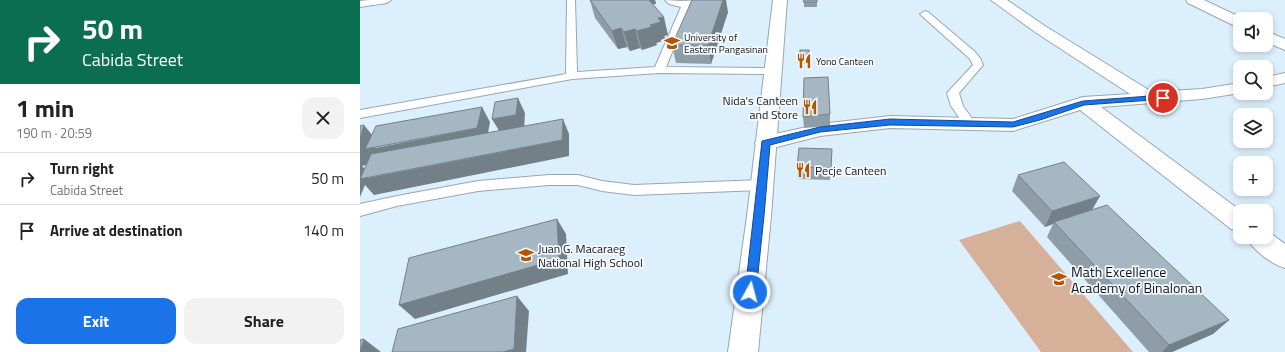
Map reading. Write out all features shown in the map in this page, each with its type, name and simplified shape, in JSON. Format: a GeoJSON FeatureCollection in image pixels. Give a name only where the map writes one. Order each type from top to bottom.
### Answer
{"type":"FeatureCollection","features":[{"type":"Feature","properties":{"kind":"main road"},"geometry":{"type":"LineString","coordinates":[[743,352],[759,216],[780,0]]}},
{"type":"Feature","properties":{"kind":"main road"},"geometry":{"type":"LineString","coordinates":[[998,0],[1040,29],[1150,99]]}},
{"type":"Feature","properties":{"kind":"main road"},"geometry":{"type":"LineString","coordinates":[[1193,0],[1233,20]]}},
{"type":"Feature","properties":{"kind":"main road"},"geometry":{"type":"LineString","coordinates":[[1273,39],[1285,45]]}},
{"type":"Feature","properties":{"kind":"main road"},"geometry":{"type":"LineString","coordinates":[[1273,81],[1285,78]]}},
{"type":"Feature","properties":{"kind":"main road"},"geometry":{"type":"LineString","coordinates":[[765,143],[820,130],[890,122],[1013,125],[1083,103],[1150,99],[1233,89]]}},
{"type":"Feature","properties":{"kind":"main road"},"geometry":{"type":"LineString","coordinates":[[1083,103],[1233,218]]}},
{"type":"Feature","properties":{"kind":"main road"},"geometry":{"type":"LineString","coordinates":[[1267,244],[1285,258]]}},
{"type":"Feature","properties":{"kind":"lane"},"geometry":{"type":"LineString","coordinates":[[360,4],[387,0]]}},
{"type":"Feature","properties":{"kind":"lane"},"geometry":{"type":"LineString","coordinates":[[570,0],[572,76]]}},
{"type":"Feature","properties":{"kind":"lane"},"geometry":{"type":"LineString","coordinates":[[670,0],[676,4],[687,4],[702,0]]}},
{"type":"Feature","properties":{"kind":"lane"},"geometry":{"type":"LineString","coordinates":[[658,70],[687,4]]}},
{"type":"Feature","properties":{"kind":"lane"},"geometry":{"type":"LineString","coordinates":[[925,14],[970,53],[975,58],[978,65],[973,73],[958,84],[953,93],[959,111],[970,124]]}},
{"type":"Feature","properties":{"kind":"lane"},"geometry":{"type":"LineString","coordinates":[[360,114],[572,76],[658,70],[773,71]]}},
{"type":"Feature","properties":{"kind":"lane"},"geometry":{"type":"LineString","coordinates":[[360,210],[397,201],[478,186],[549,180],[578,180],[602,186],[634,190],[761,185]]}},
{"type":"Feature","properties":{"kind":"shaded area"},"geometry":{"type":"Polygon","coordinates":[[[1020,221],[1133,352],[1041,352],[959,240],[1020,221]]]}},
{"type":"Feature","properties":{"kind":"building"},"geometry":{"type":"Polygon","coordinates":[[[590,0],[649,0],[664,17],[658,18],[661,22],[650,25],[652,27],[637,31],[635,29],[624,32],[621,28],[612,31],[590,0]]]}},
{"type":"Feature","properties":{"kind":"building"},"geometry":{"type":"Polygon","coordinates":[[[692,0],[723,0],[708,45],[672,45],[692,0]]]}},
{"type":"Feature","properties":{"kind":"building"},"geometry":{"type":"Polygon","coordinates":[[[804,0],[817,0],[817,2],[803,2],[804,0]]]}},
{"type":"Feature","properties":{"kind":"building"},"geometry":{"type":"Polygon","coordinates":[[[800,50],[809,50],[809,58],[800,58],[800,50]]]}},
{"type":"Feature","properties":{"kind":"building"},"geometry":{"type":"Polygon","coordinates":[[[828,77],[830,114],[803,117],[804,78],[828,77]]]}},
{"type":"Feature","properties":{"kind":"building"},"geometry":{"type":"Polygon","coordinates":[[[518,98],[516,115],[492,119],[495,102],[518,98]]]}},
{"type":"Feature","properties":{"kind":"building"},"geometry":{"type":"Polygon","coordinates":[[[482,107],[477,128],[365,149],[376,126],[482,107]]]}},
{"type":"Feature","properties":{"kind":"building"},"geometry":{"type":"Polygon","coordinates":[[[563,119],[562,140],[360,179],[371,154],[563,119]]]}},
{"type":"Feature","properties":{"kind":"building"},"geometry":{"type":"Polygon","coordinates":[[[364,125],[360,139],[360,126],[364,125]]]}},
{"type":"Feature","properties":{"kind":"building"},"geometry":{"type":"Polygon","coordinates":[[[799,148],[832,149],[831,168],[797,167],[799,148]]]}},
{"type":"Feature","properties":{"kind":"building"},"geometry":{"type":"Polygon","coordinates":[[[1064,162],[1100,196],[1052,211],[1018,175],[1064,162]]]}},
{"type":"Feature","properties":{"kind":"building"},"geometry":{"type":"Polygon","coordinates":[[[1107,205],[1229,320],[1169,345],[1054,222],[1107,205]]]}},
{"type":"Feature","properties":{"kind":"building"},"geometry":{"type":"Polygon","coordinates":[[[557,219],[559,259],[399,305],[409,258],[557,219]]]}},
{"type":"Feature","properties":{"kind":"building"},"geometry":{"type":"Polygon","coordinates":[[[517,296],[514,349],[503,352],[392,352],[398,329],[517,296]]]}},
{"type":"Feature","properties":{"kind":"building"},"geometry":{"type":"Polygon","coordinates":[[[364,339],[360,352],[360,340],[364,339]]]}},
{"type":"Feature","properties":{"kind":"place","name":"University of Eastern Pangasinan"},"geometry":{"type":"Point","coordinates":[672,43]}},
{"type":"Feature","properties":{"kind":"place","name":"Yono Canteen"},"geometry":{"type":"Point","coordinates":[804,61]}},
{"type":"Feature","properties":{"kind":"place","name":"Nida's Canteen and Store"},"geometry":{"type":"Point","coordinates":[810,107]}},
{"type":"Feature","properties":{"kind":"place","name":"Pecje Canteen"},"geometry":{"type":"Point","coordinates":[803,170]}},
{"type":"Feature","properties":{"kind":"place","name":"Juan G. Macaraeg National High School"},"geometry":{"type":"Point","coordinates":[526,255]}},
{"type":"Feature","properties":{"kind":"place","name":"Math Excellence Academy of Binalonan"},"geometry":{"type":"Point","coordinates":[1059,279]}},
{"type":"Feature","properties":{"kind":"route"},"geometry":{"type":"LineString","coordinates":[[750,292],[759,216],[765,143],[820,130],[890,122],[944,122],[1013,125],[1083,103],[1163,98]]}}]}
